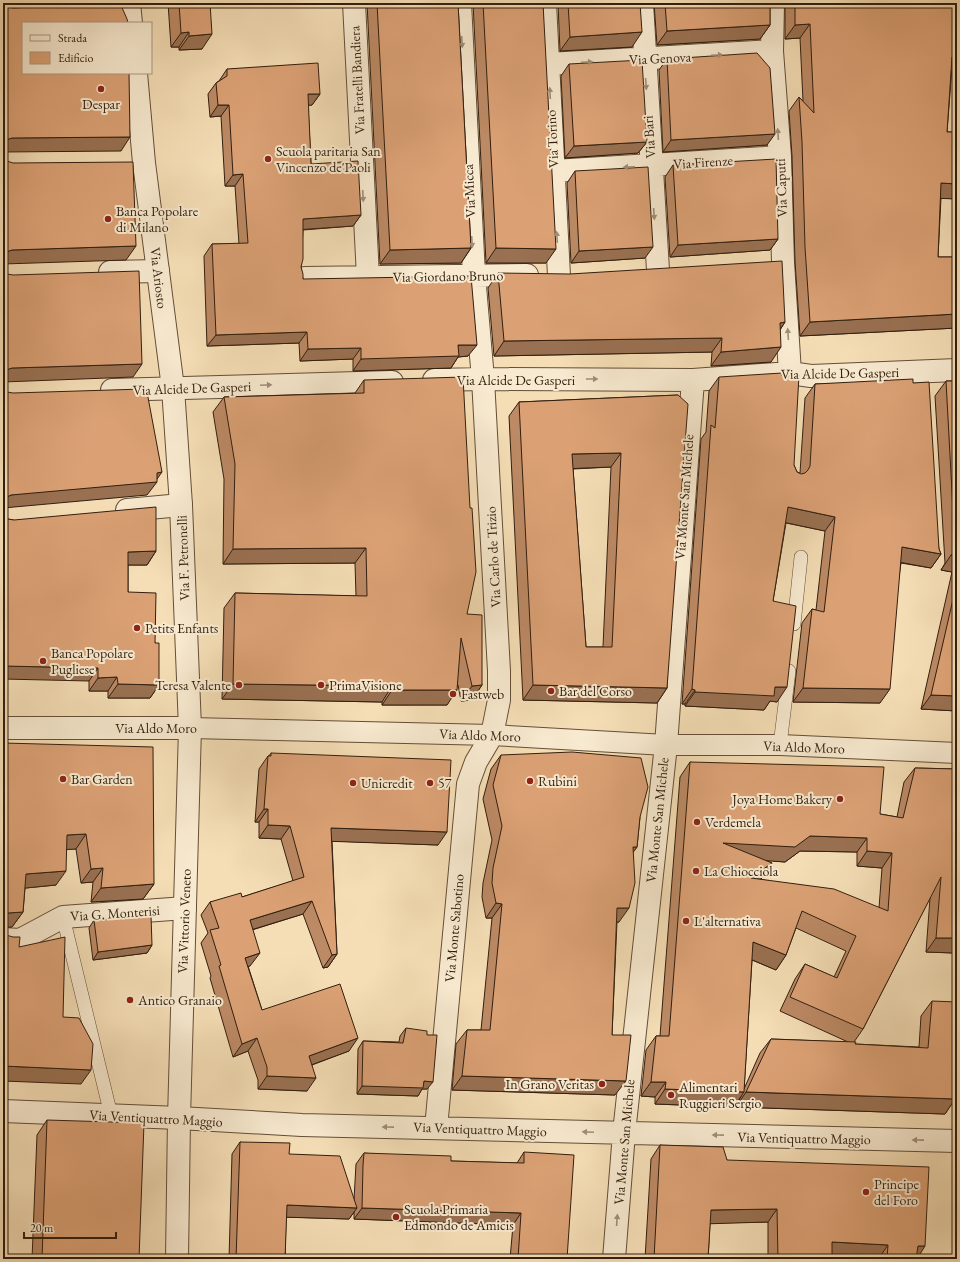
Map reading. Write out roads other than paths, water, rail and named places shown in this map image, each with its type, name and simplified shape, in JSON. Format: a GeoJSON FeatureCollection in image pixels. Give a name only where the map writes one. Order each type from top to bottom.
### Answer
{"type":"FeatureCollection","features":[{"type":"Feature","properties":{"kind":"street"},"geometry":{"type":"LineString","coordinates":[[106,4],[129,3],[131,22]]}},
{"type":"Feature","properties":{"kind":"street","name":"Via Micca"},"geometry":{"type":"LineString","coordinates":[[460,3],[474,275],[482,379]]}},
{"type":"Feature","properties":{"kind":"street","name":"Via Torino"},"geometry":{"type":"LineString","coordinates":[[545,3],[559,276]]}},
{"type":"Feature","properties":{"kind":"street","name":"Via Bari"},"geometry":{"type":"LineString","coordinates":[[636,271],[666,270],[651,166],[642,3]]}},
{"type":"Feature","properties":{"kind":"street","name":"Via Caputi"},"geometry":{"type":"LineString","coordinates":[[773,3],[772,52],[780,157],[783,262],[795,378]]}},
{"type":"Feature","properties":{"kind":"street","name":"Via Fratelli Bandiera"},"geometry":{"type":"LineString","coordinates":[[354,4],[368,277]]}},
{"type":"Feature","properties":{"kind":"street","name":"Via Genova"},"geometry":{"type":"LineString","coordinates":[[548,64],[772,52]]}},
{"type":"Feature","properties":{"kind":"street","name":"Via Ariosto"},"geometry":{"type":"LineString","coordinates":[[136,74],[144,163],[173,388]]}},
{"type":"Feature","properties":{"kind":"street","name":"Via Firenze"},"geometry":{"type":"LineString","coordinates":[[554,171],[780,157]]}},
{"type":"Feature","properties":{"kind":"street"},"geometry":{"type":"LineString","coordinates":[[120,163],[144,163]]}},
{"type":"Feature","properties":{"kind":"street"},"geometry":{"type":"LineString","coordinates":[[760,264],[783,262]]}},
{"type":"Feature","properties":{"kind":"street"},"geometry":{"type":"LineString","coordinates":[[88,273],[158,271]]}},
{"type":"Feature","properties":{"kind":"street","name":"Via Giordano Bruno"},"geometry":{"type":"LineString","coordinates":[[305,278],[474,275],[559,276],[582,274]]}},
{"type":"Feature","properties":{"kind":"street","name":"Via Alcide De Gasperi"},"geometry":{"type":"LineString","coordinates":[[96,391],[482,379],[693,380],[795,378],[811,376],[927,376],[957,370]]}},
{"type":"Feature","properties":{"kind":"street","name":"Via Carlo de Trizio"},"geometry":{"type":"LineString","coordinates":[[482,379],[500,700],[492,735]]}},
{"type":"Feature","properties":{"kind":"street","name":"Via Monte San Michele"},"geometry":{"type":"LineString","coordinates":[[614,1259],[624,1133],[666,745],[693,380]]}},
{"type":"Feature","properties":{"kind":"street","name":"Via F. Petronelli"},"geometry":{"type":"LineString","coordinates":[[173,388],[182,505],[190,728]]}},
{"type":"Feature","properties":{"kind":"street"},"geometry":{"type":"LineString","coordinates":[[104,512],[182,505]]}},
{"type":"Feature","properties":{"kind":"street","name":"Via Aldo Moro"},"geometry":{"type":"LineString","coordinates":[[3,728],[190,728],[492,735],[666,745],[780,745],[957,753]]}},
{"type":"Feature","properties":{"kind":"street","name":"Via Vittorio Veneto"},"geometry":{"type":"LineString","coordinates":[[177,1259],[179,1118],[190,728]]}},
{"type":"Feature","properties":{"kind":"street","name":"Via Monte Sabotino"},"geometry":{"type":"LineString","coordinates":[[436,1128],[468,784],[476,762],[492,735]]}},
{"type":"Feature","properties":{"kind":"street","name":"Via G. Monterisi"},"geometry":{"type":"LineString","coordinates":[[3,939],[20,940],[63,917],[185,908]]}},
{"type":"Feature","properties":{"kind":"street","name":"Via Ventiquattro Maggio"},"geometry":{"type":"LineString","coordinates":[[3,1111],[179,1118],[302,1125],[957,1141]]}},
{"type":"Feature","properties":{"kind":"lane"},"geometry":{"type":"LineString","coordinates":[[793,634],[801,557]]}},
{"type":"Feature","properties":{"kind":"lane"},"geometry":{"type":"LineString","coordinates":[[780,745],[790,658]]}},
{"type":"Feature","properties":{"kind":"lane"},"geometry":{"type":"LineString","coordinates":[[63,917],[111,1115]]}},
{"type":"Feature","properties":{"kind":"place","name":"Despar"},"geometry":{"type":"Point","coordinates":[101,89]}},
{"type":"Feature","properties":{"kind":"place","name":"Scuola paritaria San Vincenzo de'Paoli"},"geometry":{"type":"Point","coordinates":[268,159]}},
{"type":"Feature","properties":{"kind":"place","name":"Banca Popolare di Milano"},"geometry":{"type":"Point","coordinates":[108,219]}},
{"type":"Feature","properties":{"kind":"place","name":"Petits Enfants"},"geometry":{"type":"Point","coordinates":[137,628]}},
{"type":"Feature","properties":{"kind":"place","name":"Banca Popolare Pugliese"},"geometry":{"type":"Point","coordinates":[43,661]}},
{"type":"Feature","properties":{"kind":"place","name":"Teresa Valente"},"geometry":{"type":"Point","coordinates":[239,685]}},
{"type":"Feature","properties":{"kind":"place","name":"PrimaVisione"},"geometry":{"type":"Point","coordinates":[321,685]}},
{"type":"Feature","properties":{"kind":"place","name":"Bar del Corso"},"geometry":{"type":"Point","coordinates":[551,691]}},
{"type":"Feature","properties":{"kind":"place","name":"Fastweb"},"geometry":{"type":"Point","coordinates":[453,694]}},
{"type":"Feature","properties":{"kind":"place","name":"Bar Garden"},"geometry":{"type":"Point","coordinates":[63,779]}},
{"type":"Feature","properties":{"kind":"place","name":"Rubini"},"geometry":{"type":"Point","coordinates":[530,781]}},
{"type":"Feature","properties":{"kind":"place","name":"Unicredit"},"geometry":{"type":"Point","coordinates":[353,783]}},
{"type":"Feature","properties":{"kind":"place","name":"57"},"geometry":{"type":"Point","coordinates":[430,783]}},
{"type":"Feature","properties":{"kind":"place","name":"Joya Home Bakery"},"geometry":{"type":"Point","coordinates":[840,799]}},
{"type":"Feature","properties":{"kind":"place","name":"Verdemela"},"geometry":{"type":"Point","coordinates":[697,822]}},
{"type":"Feature","properties":{"kind":"place","name":"La Chiocciola"},"geometry":{"type":"Point","coordinates":[696,871]}},
{"type":"Feature","properties":{"kind":"place","name":"L'alternativa"},"geometry":{"type":"Point","coordinates":[686,921]}},
{"type":"Feature","properties":{"kind":"place","name":"Antico Granaio"},"geometry":{"type":"Point","coordinates":[130,1000]}},
{"type":"Feature","properties":{"kind":"place","name":"In Grano Veritas"},"geometry":{"type":"Point","coordinates":[602,1084]}},
{"type":"Feature","properties":{"kind":"place","name":"Alimentari Ruggieri Sergio"},"geometry":{"type":"Point","coordinates":[671,1095]}},
{"type":"Feature","properties":{"kind":"place","name":"Principe del Foro"},"geometry":{"type":"Point","coordinates":[866,1192]}},
{"type":"Feature","properties":{"kind":"place","name":"Scuola Primaria Edmondo de Amicis"},"geometry":{"type":"Point","coordinates":[396,1217]}}]}
